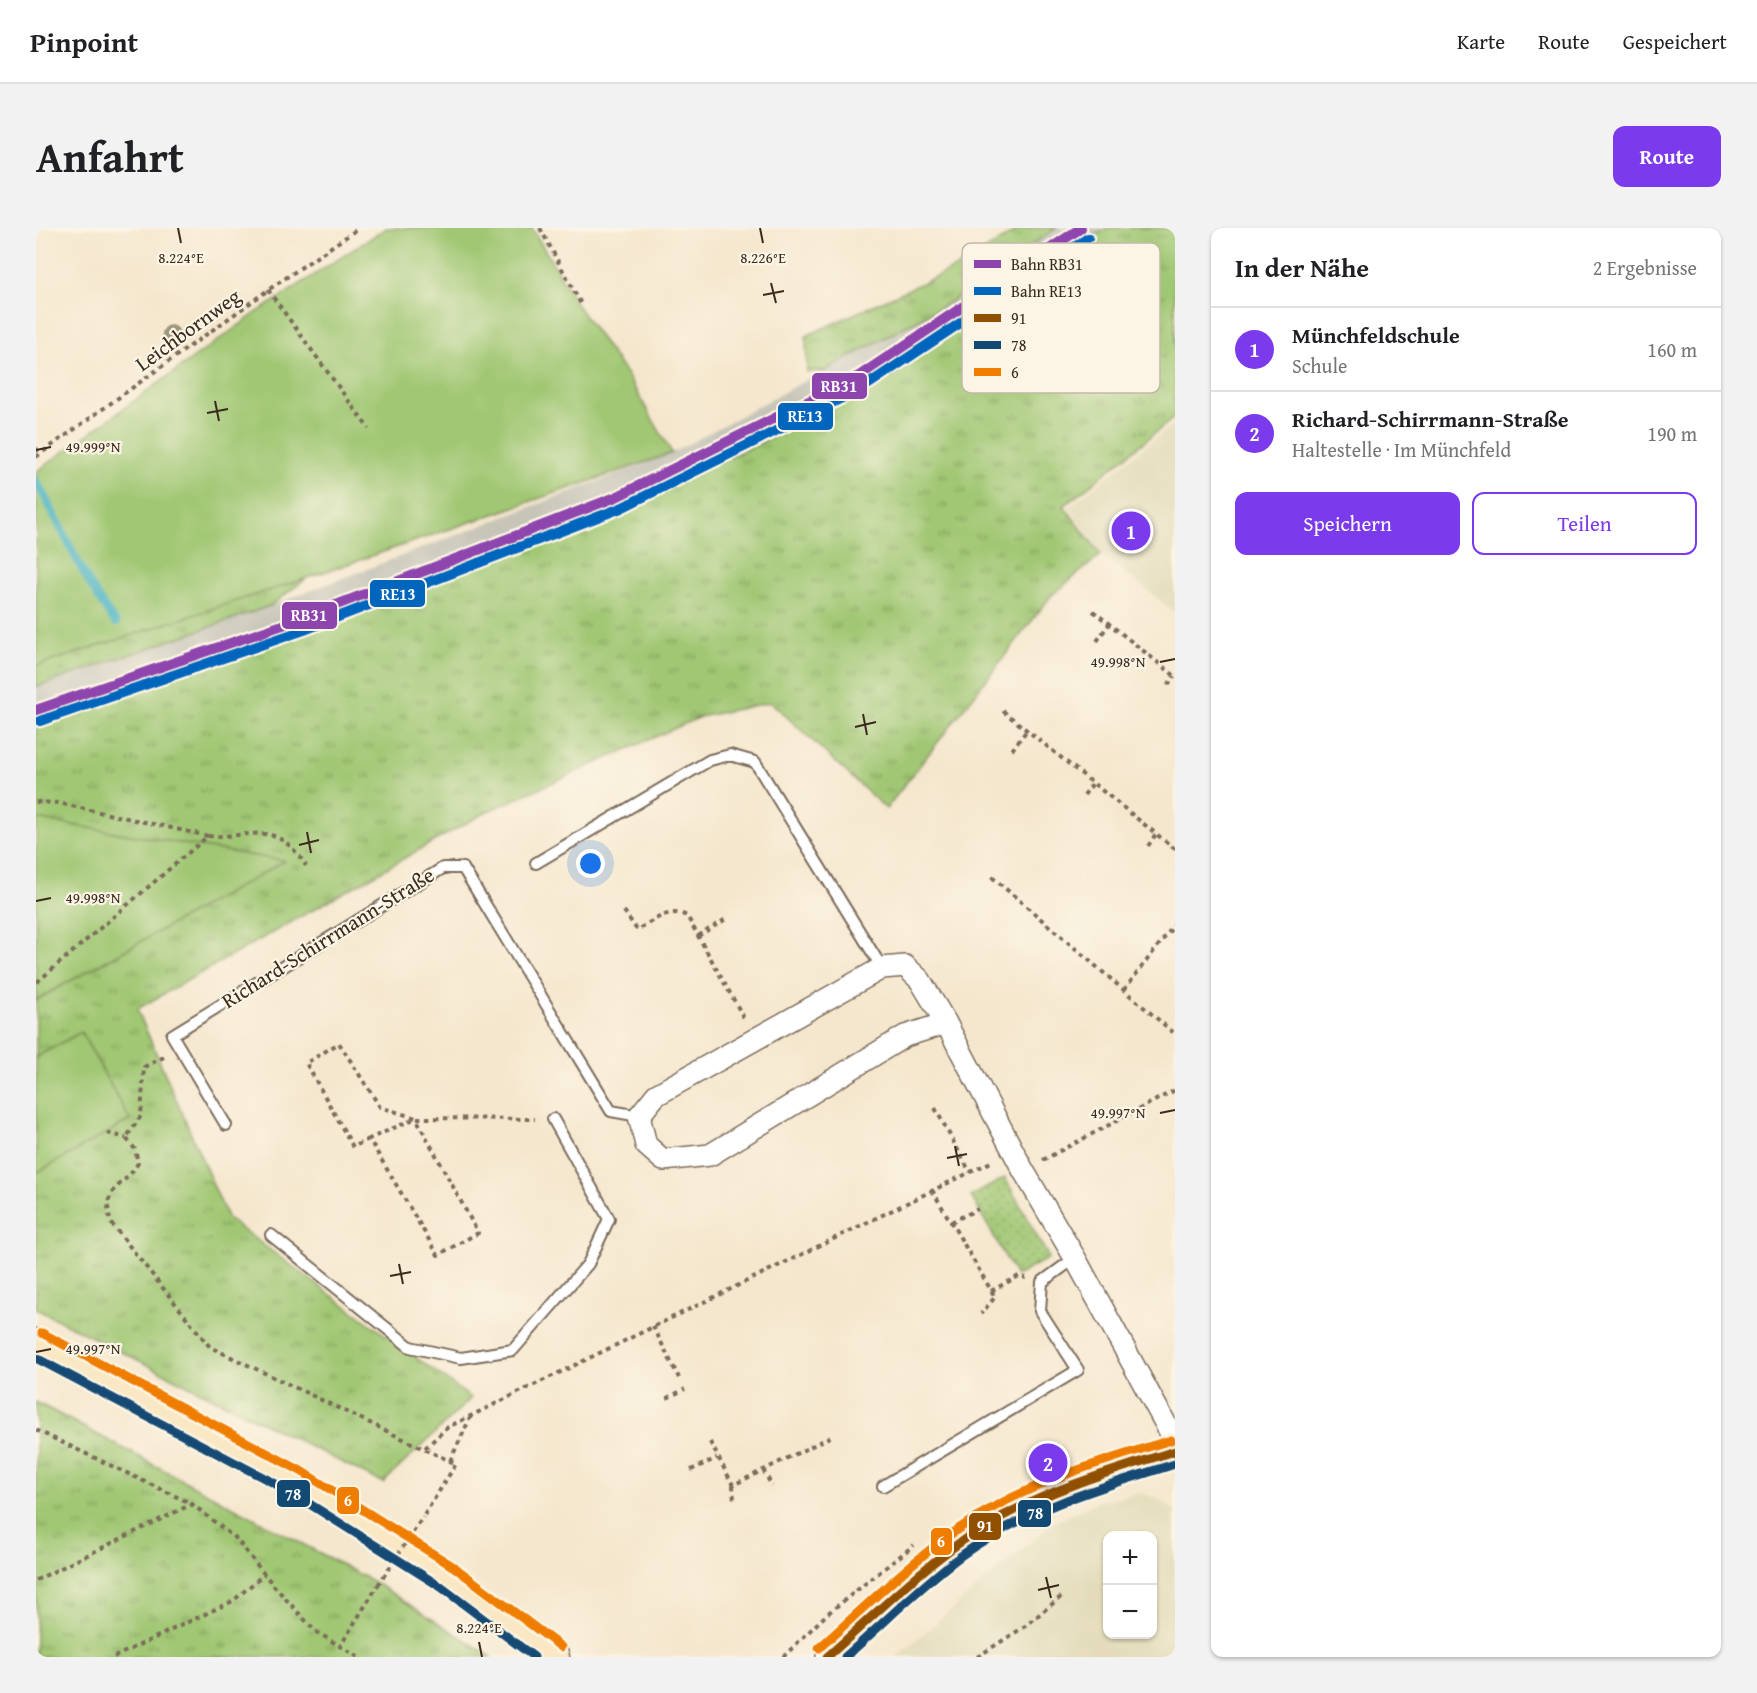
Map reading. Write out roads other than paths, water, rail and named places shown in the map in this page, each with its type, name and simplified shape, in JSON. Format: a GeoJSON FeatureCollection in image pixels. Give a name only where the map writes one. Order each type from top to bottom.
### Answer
{"type":"FeatureCollection","features":[{"type":"Feature","properties":{"kind":"main road"},"geometry":{"type":"LineString","coordinates":[[36,1344],[295,1481],[448,1577],[554,1657]]}},
{"type":"Feature","properties":{"kind":"street"},"geometry":{"type":"LineString","coordinates":[[946,1023],[905,1036],[710,1155],[663,1160],[646,1145],[639,1116],[656,1095],[882,968],[905,966],[920,980],[946,1023],[1023,1170],[1075,1258],[1175,1441]]}},
{"type":"Feature","properties":{"kind":"street"},"geometry":{"type":"LineString","coordinates":[[834,1653],[914,1576],[976,1531],[1020,1506],[1064,1487],[1175,1451]]}},
{"type":"Feature","properties":{"kind":"lane"},"geometry":{"type":"LineString","coordinates":[[536,862],[710,760],[730,755],[755,762],[882,968]]}},
{"type":"Feature","properties":{"kind":"lane","name":"Richard-Schirrmann-Straße"},"geometry":{"type":"LineString","coordinates":[[226,1125],[172,1035],[442,868],[463,868],[611,1111],[639,1116]]}},
{"type":"Feature","properties":{"kind":"lane"},"geometry":{"type":"LineString","coordinates":[[271,1235],[410,1347],[461,1358],[513,1350],[588,1264],[609,1219],[553,1119]]}},
{"type":"Feature","properties":{"kind":"lane"},"geometry":{"type":"LineString","coordinates":[[883,1486],[1078,1370],[1040,1311],[1042,1282],[1075,1258]]}},
{"type":"Feature","properties":{"kind":"waterway"},"geometry":{"type":"LineString","coordinates":[[36,481],[93,590],[116,623]]}},
{"type":"Feature","properties":{"kind":"rail line","name":"RB31"},"geometry":{"type":"LineString","coordinates":[[1058,243],[1081,228]]}},
{"type":"Feature","properties":{"kind":"rail line","name":"RE13"},"geometry":{"type":"LineString","coordinates":[[1080,243],[1088,238]]}},
{"type":"Feature","properties":{"kind":"rail line","name":"RB31"},"geometry":{"type":"LineString","coordinates":[[36,710],[300,619],[616,497],[859,376],[962,307]]}},
{"type":"Feature","properties":{"kind":"rail line","name":"RE13"},"geometry":{"type":"LineString","coordinates":[[40,721],[304,630],[621,508],[864,387],[962,322]]}},
{"type":"Feature","properties":{"kind":"place","name":"Münchfeldschule"},"geometry":{"type":"Point","coordinates":[1131,531]}},
{"type":"Feature","properties":{"kind":"place","name":"Richard-Schirrmann-Straße"},"geometry":{"type":"Point","coordinates":[1048,1463]}}]}
